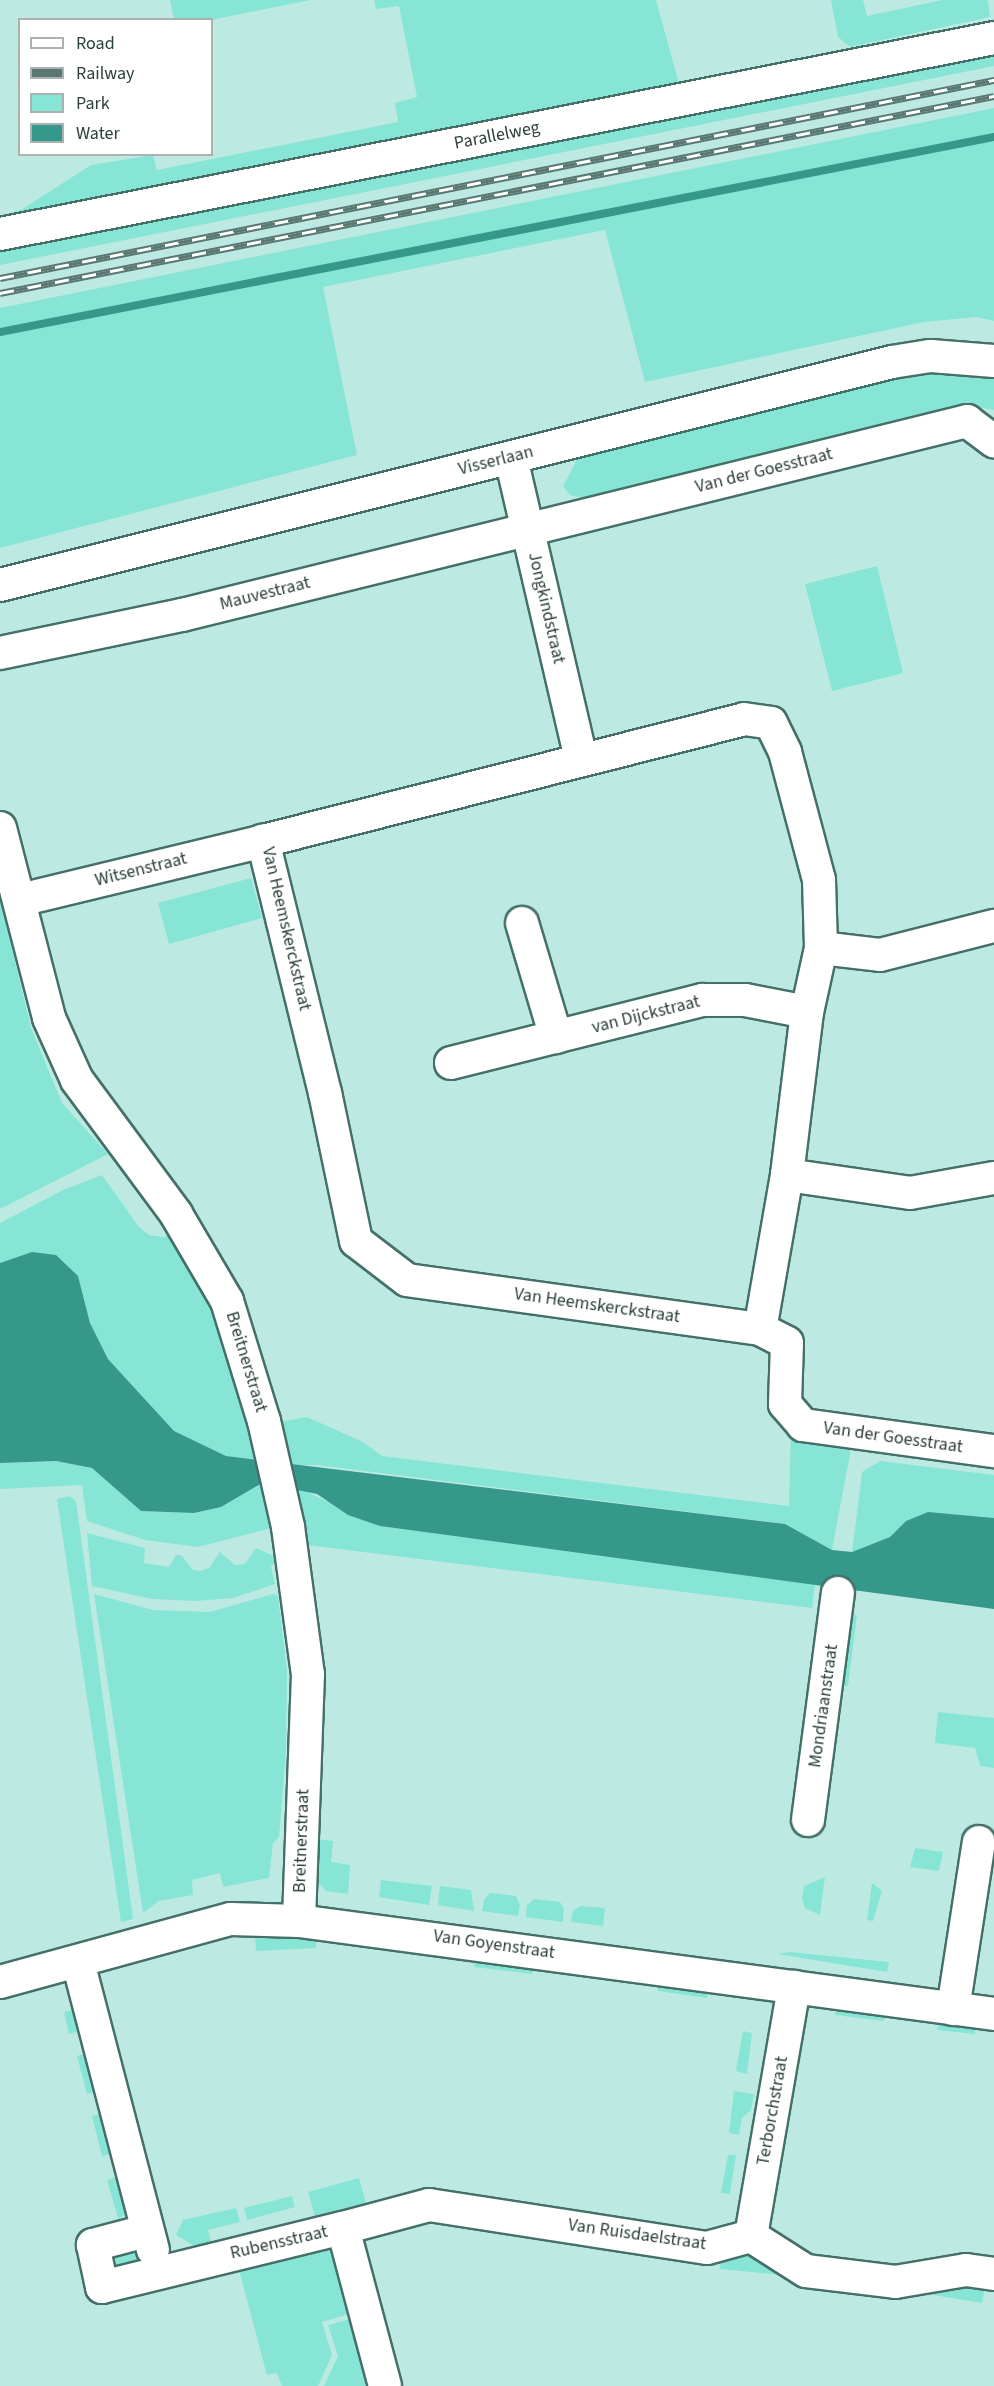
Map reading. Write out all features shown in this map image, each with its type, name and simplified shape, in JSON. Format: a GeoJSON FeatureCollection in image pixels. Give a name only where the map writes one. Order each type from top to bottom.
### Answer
{"type":"FeatureCollection","features":[{"type":"Feature","properties":{"kind":"street","name":"Parallelweg"},"geometry":{"type":"LineString","coordinates":[[0,234],[994,38]]}},
{"type":"Feature","properties":{"kind":"street","name":"Visserlaan"},"geometry":{"type":"LineString","coordinates":[[0,585],[892,362],[941,356],[994,361]]}},
{"type":"Feature","properties":{"kind":"street","name":"Van der Goesstraat"},"geometry":{"type":"LineString","coordinates":[[528,528],[967,421],[994,441]]}},
{"type":"Feature","properties":{"kind":"street","name":"Jongkindstraat"},"geometry":{"type":"LineString","coordinates":[[511,458],[581,758]]}},
{"type":"Feature","properties":{"kind":"street","name":"Mauvestraat"},"geometry":{"type":"LineString","coordinates":[[0,653],[182,615],[528,528]]}},
{"type":"Feature","properties":{"kind":"street","name":"Van Heemskerckstraat"},"geometry":{"type":"LineString","coordinates":[[744,719],[771,723],[785,752],[819,880],[821,948],[807,1012],[787,1175],[760,1329],[407,1280],[356,1241],[325,1093],[263,841],[581,758],[744,719]]}},
{"type":"Feature","properties":{"kind":"street","name":"Witsenstraat"},"geometry":{"type":"LineString","coordinates":[[20,900],[263,841]]}},
{"type":"Feature","properties":{"kind":"street","name":"Breitnerstraat"},"geometry":{"type":"LineString","coordinates":[[2,847],[20,900],[49,1018],[77,1080],[176,1214],[227,1301],[270,1441],[285,1508],[308,1674],[299,1921]]}},
{"type":"Feature","properties":{"kind":"street"},"geometry":{"type":"LineString","coordinates":[[522,923],[556,1037]]}},
{"type":"Feature","properties":{"kind":"street"},"geometry":{"type":"LineString","coordinates":[[821,948],[879,955],[994,926]]}},
{"type":"Feature","properties":{"kind":"street","name":"van Dijckstraat"},"geometry":{"type":"LineString","coordinates":[[451,1063],[702,1000],[745,1000],[807,1012]]}},
{"type":"Feature","properties":{"kind":"street"},"geometry":{"type":"LineString","coordinates":[[787,1175],[910,1193],[994,1178]]}},
{"type":"Feature","properties":{"kind":"street","name":"Van der Goesstraat"},"geometry":{"type":"LineString","coordinates":[[760,1329],[787,1343],[785,1404],[803,1425],[994,1451]]}},
{"type":"Feature","properties":{"kind":"street","name":"Mondriaanstraat"},"geometry":{"type":"LineString","coordinates":[[808,1820],[838,1593]]}},
{"type":"Feature","properties":{"kind":"street"},"geometry":{"type":"LineString","coordinates":[[952,2008],[979,1842]]}},
{"type":"Feature","properties":{"kind":"street","name":"Van Goyenstraat"},"geometry":{"type":"LineString","coordinates":[[0,1982],[231,1919],[299,1921],[994,2014]]}},
{"type":"Feature","properties":{"kind":"street"},"geometry":{"type":"LineString","coordinates":[[78,1962],[146,2230],[161,2271]]}},
{"type":"Feature","properties":{"kind":"street","name":"Terborchstraat"},"geometry":{"type":"LineString","coordinates":[[752,2236],[794,1987]]}},
{"type":"Feature","properties":{"kind":"street","name":"Van Ruisdaelstraat"},"geometry":{"type":"LineString","coordinates":[[343,2228],[429,2205],[706,2248],[752,2236]]}},
{"type":"Feature","properties":{"kind":"street","name":"Rubensstraat"},"geometry":{"type":"LineString","coordinates":[[146,2230],[93,2245],[102,2286],[343,2228],[385,2386]]}},
{"type":"Feature","properties":{"kind":"street"},"geometry":{"type":"LineString","coordinates":[[752,2236],[806,2271],[895,2282],[966,2270],[994,2274]]}},
{"type":"Feature","properties":{"kind":"green space"},"geometry":{"type":"Polygon","coordinates":[[[170,0],[310,0],[213,20],[174,18],[170,0]]]}},
{"type":"Feature","properties":{"kind":"green space"},"geometry":{"type":"Polygon","coordinates":[[[374,0],[656,0],[679,84],[0,225],[0,216],[21,210],[91,165],[153,156],[157,170],[398,122],[395,103],[417,97],[399,6],[376,9],[374,0]]]}},
{"type":"Feature","properties":{"kind":"green space"},"geometry":{"type":"Polygon","coordinates":[[[831,0],[863,0],[867,16],[942,0],[988,0],[990,17],[850,47],[838,37],[831,0]]]}},
{"type":"Feature","properties":{"kind":"green space"},"geometry":{"type":"Polygon","coordinates":[[[994,46],[994,66],[0,265],[0,241],[994,46]]]}},
{"type":"Feature","properties":{"kind":"green space"},"geometry":{"type":"Polygon","coordinates":[[[994,108],[994,321],[977,317],[924,322],[645,382],[605,230],[323,287],[357,455],[0,548],[0,308],[994,108]]]}},
{"type":"Feature","properties":{"kind":"green space"},"geometry":{"type":"Polygon","coordinates":[[[967,368],[994,375],[994,410],[968,405],[584,498],[570,495],[563,486],[579,456],[903,373],[967,368]]]}},
{"type":"Feature","properties":{"kind":"green space"},"geometry":{"type":"Polygon","coordinates":[[[877,566],[903,673],[832,691],[805,584],[877,566]]]}},
{"type":"Feature","properties":{"kind":"green space"},"geometry":{"type":"Polygon","coordinates":[[[251,878],[262,918],[169,944],[158,903],[251,878]]]}},
{"type":"Feature","properties":{"kind":"green space"},"geometry":{"type":"Polygon","coordinates":[[[0,899],[31,1028],[62,1103],[108,1154],[0,1209],[0,899]]]}},
{"type":"Feature","properties":{"kind":"green space"},"geometry":{"type":"Polygon","coordinates":[[[102,1175],[139,1227],[149,1235],[164,1237],[173,1232],[192,1262],[223,1331],[257,1461],[226,1456],[174,1431],[108,1359],[90,1323],[78,1276],[32,1252],[0,1263],[0,1223],[63,1190],[102,1175]]]}},
{"type":"Feature","properties":{"kind":"green space"},"geometry":{"type":"Polygon","coordinates":[[[307,1417],[363,1442],[382,1456],[789,1506],[791,1428],[852,1444],[832,1550],[785,1524],[317,1465],[291,1465],[279,1422],[307,1417]]]}},
{"type":"Feature","properties":{"kind":"green space"},"geometry":{"type":"Polygon","coordinates":[[[56,1461],[92,1468],[141,1511],[194,1513],[221,1507],[261,1483],[272,1528],[198,1547],[145,1540],[87,1521],[82,1485],[0,1489],[0,1463],[56,1461]]]}},
{"type":"Feature","properties":{"kind":"green space"},"geometry":{"type":"Polygon","coordinates":[[[880,1461],[994,1475],[994,1518],[928,1512],[906,1521],[890,1537],[852,1552],[862,1472],[880,1461]]]}},
{"type":"Feature","properties":{"kind":"green space"},"geometry":{"type":"Polygon","coordinates":[[[296,1487],[380,1526],[815,1584],[812,1608],[307,1545],[296,1487]]]}},
{"type":"Feature","properties":{"kind":"green space"},"geometry":{"type":"Polygon","coordinates":[[[70,1496],[76,1501],[133,1919],[121,1922],[57,1499],[70,1496]]]}},
{"type":"Feature","properties":{"kind":"green space"},"geometry":{"type":"Polygon","coordinates":[[[87,1533],[145,1548],[144,1563],[169,1567],[176,1555],[181,1555],[193,1570],[200,1571],[209,1568],[220,1552],[235,1565],[245,1564],[256,1548],[278,1558],[271,1567],[275,1584],[233,1598],[195,1601],[152,1599],[92,1586],[87,1533]]]}},
{"type":"Feature","properties":{"kind":"green space"},"geometry":{"type":"Polygon","coordinates":[[[94,1594],[153,1610],[210,1612],[273,1594],[278,1596],[287,1671],[286,1751],[279,1837],[273,1843],[269,1878],[223,1887],[220,1873],[192,1880],[193,1895],[159,1901],[143,1913],[94,1594]]]}},
{"type":"Feature","properties":{"kind":"green space"},"geometry":{"type":"Polygon","coordinates":[[[845,1614],[857,1615],[848,1686],[836,1684],[845,1614]]]}},
{"type":"Feature","properties":{"kind":"green space"},"geometry":{"type":"Polygon","coordinates":[[[938,1712],[994,1718],[994,1768],[980,1766],[975,1748],[935,1743],[938,1712]]]}},
{"type":"Feature","properties":{"kind":"green space"},"geometry":{"type":"Polygon","coordinates":[[[310,1838],[333,1841],[331,1862],[350,1865],[348,1894],[326,1891],[309,1872],[310,1838]]]}},
{"type":"Feature","properties":{"kind":"green space"},"geometry":{"type":"Polygon","coordinates":[[[915,1848],[943,1852],[939,1871],[910,1867],[915,1848]]]}},
{"type":"Feature","properties":{"kind":"green space"},"geometry":{"type":"Polygon","coordinates":[[[825,1877],[820,1915],[805,1908],[802,1899],[804,1886],[825,1877]]]}},
{"type":"Feature","properties":{"kind":"green space"},"geometry":{"type":"Polygon","coordinates":[[[381,1880],[432,1886],[429,1905],[379,1897],[381,1880]]]}},
{"type":"Feature","properties":{"kind":"green space"},"geometry":{"type":"Polygon","coordinates":[[[872,1883],[882,1891],[873,1921],[867,1920],[872,1883]]]}},
{"type":"Feature","properties":{"kind":"green space"},"geometry":{"type":"Polygon","coordinates":[[[440,1886],[471,1890],[474,1911],[438,1905],[440,1886]]]}},
{"type":"Feature","properties":{"kind":"green space"},"geometry":{"type":"Polygon","coordinates":[[[490,1893],[516,1896],[520,1905],[518,1916],[482,1911],[484,1900],[490,1893]]]}},
{"type":"Feature","properties":{"kind":"green space"},"geometry":{"type":"Polygon","coordinates":[[[534,1899],[560,1902],[564,1909],[563,1922],[526,1917],[527,1905],[534,1899]]]}},
{"type":"Feature","properties":{"kind":"green space"},"geometry":{"type":"Polygon","coordinates":[[[580,1906],[605,1908],[603,1926],[571,1922],[573,1911],[580,1906]]]}},
{"type":"Feature","properties":{"kind":"green space"},"geometry":{"type":"Polygon","coordinates":[[[289,1935],[316,1938],[316,1948],[256,1951],[255,1936],[289,1935]]]}},
{"type":"Feature","properties":{"kind":"green space"},"geometry":{"type":"Polygon","coordinates":[[[790,1952],[889,1962],[887,1972],[777,1954],[790,1952]]]}},
{"type":"Feature","properties":{"kind":"green space"},"geometry":{"type":"Polygon","coordinates":[[[475,1959],[534,1968],[532,1974],[474,1967],[475,1959]]]}},
{"type":"Feature","properties":{"kind":"green space"},"geometry":{"type":"Polygon","coordinates":[[[659,1985],[708,1994],[707,1998],[658,1991],[659,1985]]]}},
{"type":"Feature","properties":{"kind":"green space"},"geometry":{"type":"Polygon","coordinates":[[[81,2008],[87,2029],[69,2034],[64,2012],[81,2008]]]}},
{"type":"Feature","properties":{"kind":"green space"},"geometry":{"type":"Polygon","coordinates":[[[836,2011],[884,2016],[884,2021],[835,2015],[836,2011]]]}},
{"type":"Feature","properties":{"kind":"green space"},"geometry":{"type":"Polygon","coordinates":[[[939,2022],[975,2027],[975,2034],[937,2030],[939,2022]]]}},
{"type":"Feature","properties":{"kind":"green space"},"geometry":{"type":"Polygon","coordinates":[[[743,2031],[752,2033],[747,2074],[736,2071],[743,2031]]]}},
{"type":"Feature","properties":{"kind":"green space"},"geometry":{"type":"Polygon","coordinates":[[[94,2051],[103,2089],[87,2094],[77,2056],[94,2051]]]}},
{"type":"Feature","properties":{"kind":"green space"},"geometry":{"type":"Polygon","coordinates":[[[734,2091],[754,2094],[751,2110],[742,2118],[739,2135],[729,2133],[734,2091]]]}},
{"type":"Feature","properties":{"kind":"green space"},"geometry":{"type":"Polygon","coordinates":[[[108,2112],[119,2152],[102,2156],[92,2116],[108,2112]]]}},
{"type":"Feature","properties":{"kind":"green space"},"geometry":{"type":"Polygon","coordinates":[[[728,2155],[736,2155],[730,2194],[721,2193],[728,2155]]]}},
{"type":"Feature","properties":{"kind":"green space"},"geometry":{"type":"Polygon","coordinates":[[[123,2175],[134,2213],[118,2218],[107,2180],[123,2175]]]}},
{"type":"Feature","properties":{"kind":"green space"},"geometry":{"type":"Polygon","coordinates":[[[359,2178],[368,2211],[317,2224],[308,2192],[359,2178]]]}},
{"type":"Feature","properties":{"kind":"green space"},"geometry":{"type":"Polygon","coordinates":[[[292,2196],[295,2207],[247,2220],[244,2208],[292,2196]]]}},
{"type":"Feature","properties":{"kind":"green space"},"geometry":{"type":"Polygon","coordinates":[[[236,2208],[240,2222],[208,2230],[213,2248],[201,2250],[176,2235],[183,2220],[236,2208]]]}},
{"type":"Feature","properties":{"kind":"green space"},"geometry":{"type":"Polygon","coordinates":[[[146,2241],[147,2253],[141,2266],[107,2269],[111,2251],[146,2241]]]}},
{"type":"Feature","properties":{"kind":"green space"},"geometry":{"type":"Polygon","coordinates":[[[330,2247],[334,2249],[353,2313],[322,2322],[332,2355],[318,2386],[282,2386],[277,2373],[267,2375],[239,2270],[330,2247]]]}},
{"type":"Feature","properties":{"kind":"green space"},"geometry":{"type":"Polygon","coordinates":[[[742,2247],[763,2256],[783,2275],[720,2269],[721,2251],[742,2247]]]}},
{"type":"Feature","properties":{"kind":"green space"},"geometry":{"type":"Polygon","coordinates":[[[986,2282],[982,2303],[915,2292],[986,2282]]]}},
{"type":"Feature","properties":{"kind":"green space"},"geometry":{"type":"Polygon","coordinates":[[[358,2317],[375,2386],[324,2386],[338,2356],[328,2325],[358,2317]]]}},
{"type":"Feature","properties":{"kind":"water"},"geometry":{"type":"Polygon","coordinates":[[[32,1252],[56,1255],[78,1276],[90,1323],[108,1359],[174,1431],[226,1456],[785,1524],[832,1550],[852,1552],[890,1537],[906,1521],[928,1512],[994,1518],[994,1609],[380,1526],[348,1515],[317,1494],[262,1483],[221,1507],[194,1513],[141,1511],[92,1468],[56,1461],[0,1463],[0,1263],[32,1252]]]}},
{"type":"Feature","properties":{"kind":"waterway"},"geometry":{"type":"LineString","coordinates":[[0,332],[994,137]]}},
{"type":"Feature","properties":{"kind":"railway"},"geometry":{"type":"LineString","coordinates":[[0,278],[994,80]]}},
{"type":"Feature","properties":{"kind":"railway"},"geometry":{"type":"LineString","coordinates":[[0,293],[994,96]]}}]}
